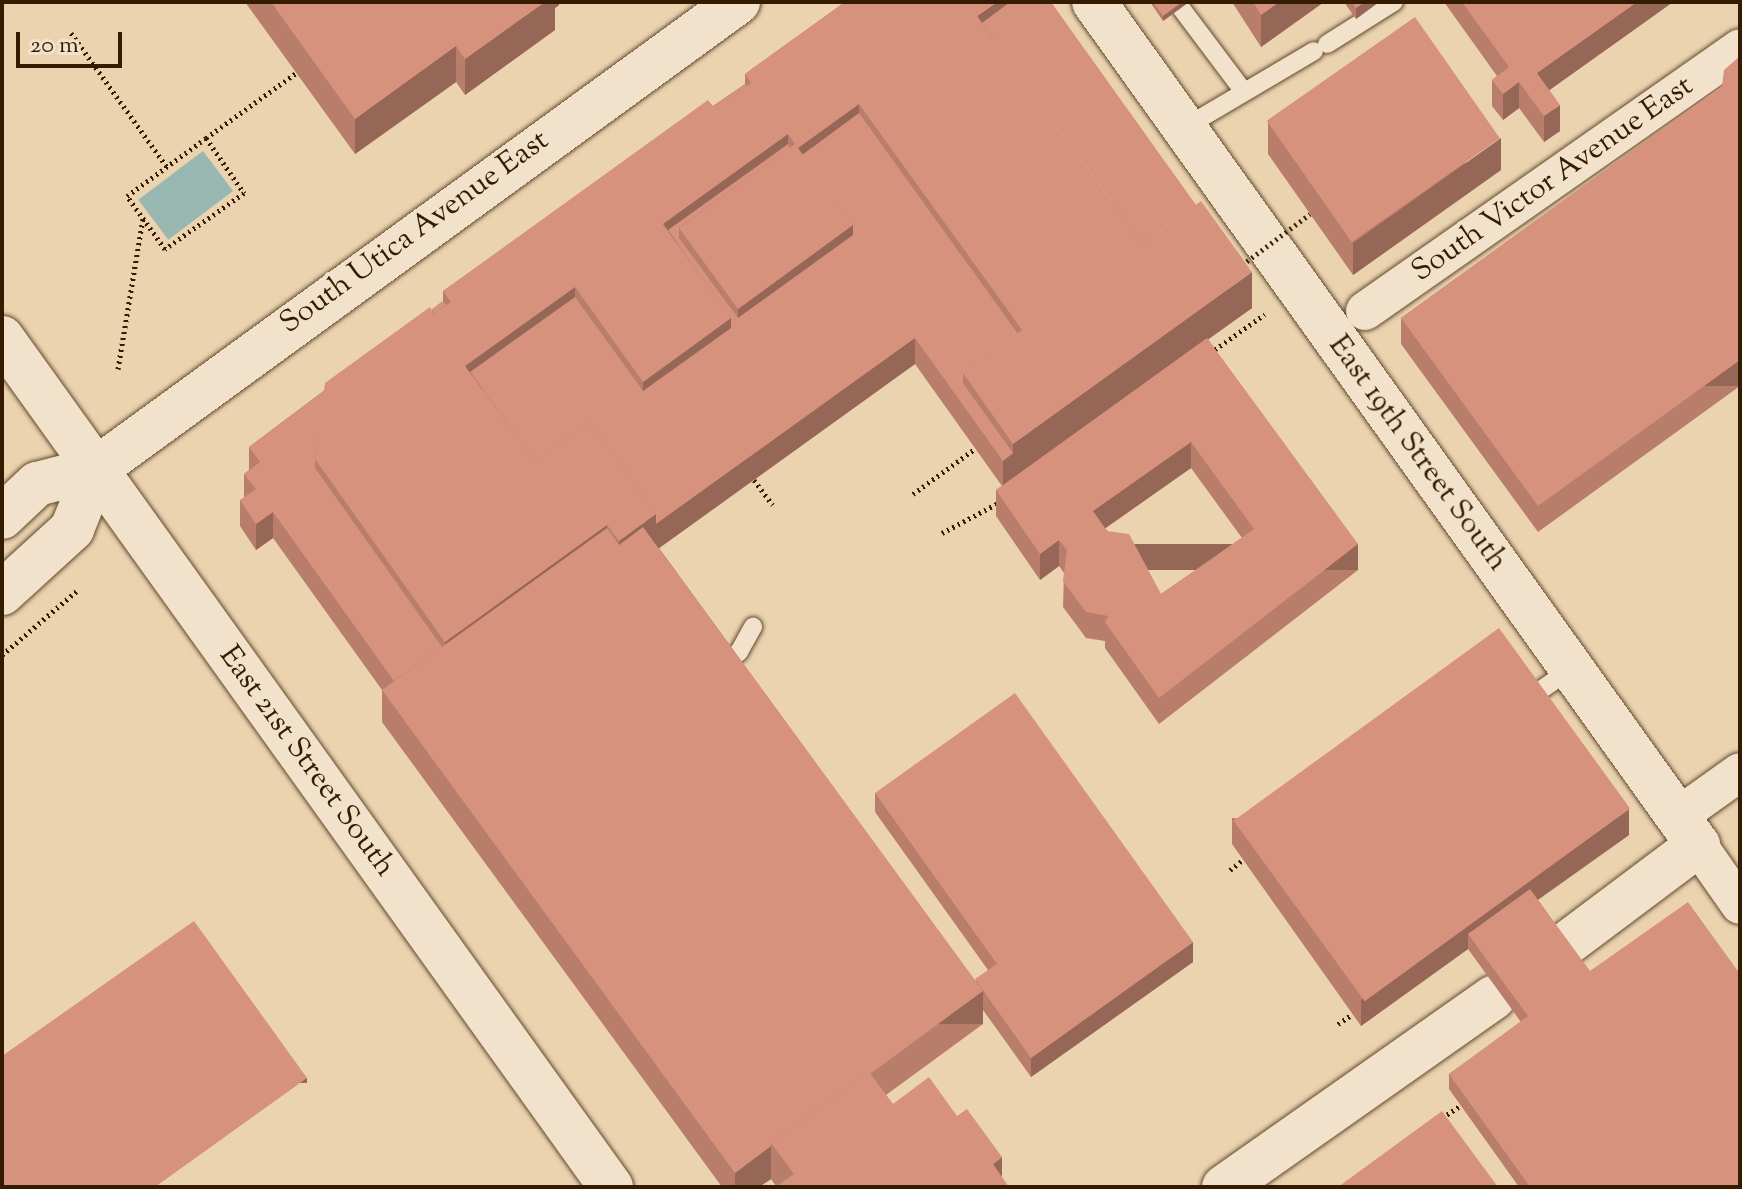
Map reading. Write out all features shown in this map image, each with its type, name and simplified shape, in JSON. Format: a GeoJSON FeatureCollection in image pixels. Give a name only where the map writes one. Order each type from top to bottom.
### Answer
{"type":"FeatureCollection","features":[{"type":"Feature","properties":{"kind":"main road","name":"South Utica Avenue East"},"geometry":{"type":"LineString","coordinates":[[2,517],[37,484],[96,469],[738,2]]}},
{"type":"Feature","properties":{"kind":"main road","name":"East 19th Street South"},"geometry":{"type":"LineString","coordinates":[[1094,2],[1687,831]]}},
{"type":"Feature","properties":{"kind":"main road","name":"East 21st Street South"},"geometry":{"type":"LineString","coordinates":[[2,338],[611,1187]]}},
{"type":"Feature","properties":{"kind":"main road"},"geometry":{"type":"LineString","coordinates":[[2,593],[72,529],[96,469]]}},
{"type":"Feature","properties":{"kind":"main road"},"geometry":{"type":"LineString","coordinates":[[1566,944],[1687,831]]}},
{"type":"Feature","properties":{"kind":"main road"},"geometry":{"type":"LineString","coordinates":[[1224,1187],[1494,997]]}},
{"type":"Feature","properties":{"kind":"street","name":"South Victor Avenue East"},"geometry":{"type":"LineString","coordinates":[[1365,311],[1740,48]]}},
{"type":"Feature","properties":{"kind":"street"},"geometry":{"type":"LineString","coordinates":[[1687,831],[1740,772]]}},
{"type":"Feature","properties":{"kind":"street","name":"East 19th Street South"},"geometry":{"type":"LineString","coordinates":[[1687,831],[1740,905]]}},
{"type":"Feature","properties":{"kind":"lane"},"geometry":{"type":"LineString","coordinates":[[1184,128],[1241,88],[1320,47],[1394,2]]}},
{"type":"Feature","properties":{"kind":"lane"},"geometry":{"type":"LineString","coordinates":[[1181,8],[1241,88]]}},
{"type":"Feature","properties":{"kind":"lane"},"geometry":{"type":"LineString","coordinates":[[721,666],[739,652],[753,627]]}},
{"type":"Feature","properties":{"kind":"lane"},"geometry":{"type":"LineString","coordinates":[[1531,697],[1571,669]]}},
{"type":"Feature","properties":{"kind":"path"},"geometry":{"type":"LineString","coordinates":[[71,33],[167,167]]}},
{"type":"Feature","properties":{"kind":"path"},"geometry":{"type":"LineString","coordinates":[[206,138],[244,193],[165,249],[127,196],[206,138],[296,73]]}},
{"type":"Feature","properties":{"kind":"path"},"geometry":{"type":"LineString","coordinates":[[1228,275],[1310,214]]}},
{"type":"Feature","properties":{"kind":"path"},"geometry":{"type":"LineString","coordinates":[[118,369],[143,218]]}},
{"type":"Feature","properties":{"kind":"path"},"geometry":{"type":"LineString","coordinates":[[1202,359],[1265,314]]}},
{"type":"Feature","properties":{"kind":"path"},"geometry":{"type":"LineString","coordinates":[[913,494],[976,448]]}},
{"type":"Feature","properties":{"kind":"path"},"geometry":{"type":"LineString","coordinates":[[754,480],[773,505]]}},
{"type":"Feature","properties":{"kind":"path"},"geometry":{"type":"LineString","coordinates":[[942,533],[1011,495]]}},
{"type":"Feature","properties":{"kind":"path"},"geometry":{"type":"LineString","coordinates":[[2,655],[79,589]]}},
{"type":"Feature","properties":{"kind":"path"},"geometry":{"type":"LineString","coordinates":[[1230,870],[1243,860]]}},
{"type":"Feature","properties":{"kind":"path"},"geometry":{"type":"LineString","coordinates":[[1338,1024],[1353,1014]]}},
{"type":"Feature","properties":{"kind":"path"},"geometry":{"type":"LineString","coordinates":[[1430,1127],[1461,1105]]}},
{"type":"Feature","properties":{"kind":"water"},"geometry":{"type":"Polygon","coordinates":[[[203,151],[233,191],[168,240],[138,200],[203,151]]]}},
{"type":"Feature","properties":{"kind":"building"},"geometry":{"type":"Polygon","coordinates":[[[271,2],[545,2],[465,59],[456,46],[355,119],[271,2]]]}},
{"type":"Feature","properties":{"kind":"building"},"geometry":{"type":"Polygon","coordinates":[[[845,2],[997,2],[977,16],[1142,244],[1201,201],[1252,272],[1013,444],[963,373],[1022,330],[859,104],[798,148],[853,225],[738,309],[679,228],[795,144],[788,134],[663,224],[731,318],[643,382],[575,287],[465,366],[536,461],[590,422],[656,514],[619,541],[607,525],[445,642],[315,459],[325,383],[430,307],[434,314],[451,302],[443,291],[708,100],[713,106],[726,101],[751,83],[745,74],[845,2]]]}},
{"type":"Feature","properties":{"kind":"building"},"geometry":{"type":"Polygon","coordinates":[[[1010,2],[1051,2],[1196,205],[1142,244],[982,23],[1010,2]]]}},
{"type":"Feature","properties":{"kind":"building"},"geometry":{"type":"Polygon","coordinates":[[[1153,2],[1182,2],[1163,16],[1153,2]]]}},
{"type":"Feature","properties":{"kind":"building"},"geometry":{"type":"Polygon","coordinates":[[[1253,2],[1279,2],[1261,15],[1253,2]]]}},
{"type":"Feature","properties":{"kind":"building"},"geometry":{"type":"Polygon","coordinates":[[[1462,2],[1637,2],[1537,73],[1560,105],[1544,116],[1519,82],[1503,94],[1492,80],[1509,67],[1462,2]]]}},
{"type":"Feature","properties":{"kind":"building"},"geometry":{"type":"Polygon","coordinates":[[[1415,17],[1500,138],[1352,242],[1267,121],[1415,17]]]}},
{"type":"Feature","properties":{"kind":"building"},"geometry":{"type":"Polygon","coordinates":[[[1740,56],[1740,360],[1538,506],[1401,318],[1722,86],[1724,70],[1740,56]]]}},
{"type":"Feature","properties":{"kind":"building"},"geometry":{"type":"Polygon","coordinates":[[[745,84],[747,86],[726,101],[715,105],[745,84]]]}},
{"type":"Feature","properties":{"kind":"building"},"geometry":{"type":"Polygon","coordinates":[[[859,113],[1018,334],[963,373],[963,383],[1013,453],[1003,461],[915,338],[656,524],[656,514],[590,422],[536,461],[470,372],[575,297],[643,391],[731,328],[731,318],[668,230],[788,144],[790,148],[679,228],[679,238],[738,318],[853,235],[853,225],[802,155],[859,113]]]}},
{"type":"Feature","properties":{"kind":"building"},"geometry":{"type":"Polygon","coordinates":[[[443,301],[446,305],[435,313],[432,309],[443,301]]]}},
{"type":"Feature","properties":{"kind":"building"},"geometry":{"type":"Polygon","coordinates":[[[1207,338],[1358,544],[1159,698],[1105,622],[1108,616],[1086,612],[1063,581],[1067,550],[1059,540],[1040,554],[996,490],[1207,338]],[[1191,442],[1093,511],[1107,531],[1129,534],[1161,594],[1254,529],[1191,442]]]}},
{"type":"Feature","properties":{"kind":"building"},"geometry":{"type":"Polygon","coordinates":[[[325,390],[315,468],[442,647],[394,681],[273,512],[256,524],[240,500],[256,489],[244,474],[260,462],[249,447],[325,390]]]}},
{"type":"Feature","properties":{"kind":"building"},"geometry":{"type":"Polygon","coordinates":[[[643,527],[983,991],[771,1143],[735,1173],[382,690],[607,528],[619,545],[643,527]]]}},
{"type":"Feature","properties":{"kind":"building"},"geometry":{"type":"Polygon","coordinates":[[[1499,628],[1630,808],[1365,1001],[1234,821],[1499,628]]]}},
{"type":"Feature","properties":{"kind":"building"},"geometry":{"type":"Polygon","coordinates":[[[1015,693],[1193,942],[1031,1058],[975,979],[997,964],[875,793],[1015,693]]]}},
{"type":"Feature","properties":{"kind":"building"},"geometry":{"type":"Polygon","coordinates":[[[1530,889],[1590,971],[1688,902],[1740,974],[1740,1187],[1530,1187],[1449,1074],[1528,1016],[1468,934],[1530,889]]]}},
{"type":"Feature","properties":{"kind":"building"},"geometry":{"type":"Polygon","coordinates":[[[194,921],[307,1078],[155,1187],[2,1187],[2,1056],[194,921]]]}},
{"type":"Feature","properties":{"kind":"building"},"geometry":{"type":"Polygon","coordinates":[[[869,1072],[893,1104],[929,1077],[957,1116],[967,1109],[1002,1157],[993,1164],[1009,1187],[775,1187],[794,1174],[771,1143],[869,1072]]]}},
{"type":"Feature","properties":{"kind":"building"},"geometry":{"type":"Polygon","coordinates":[[[1442,1111],[1498,1187],[1338,1187],[1442,1111]]]}}]}
